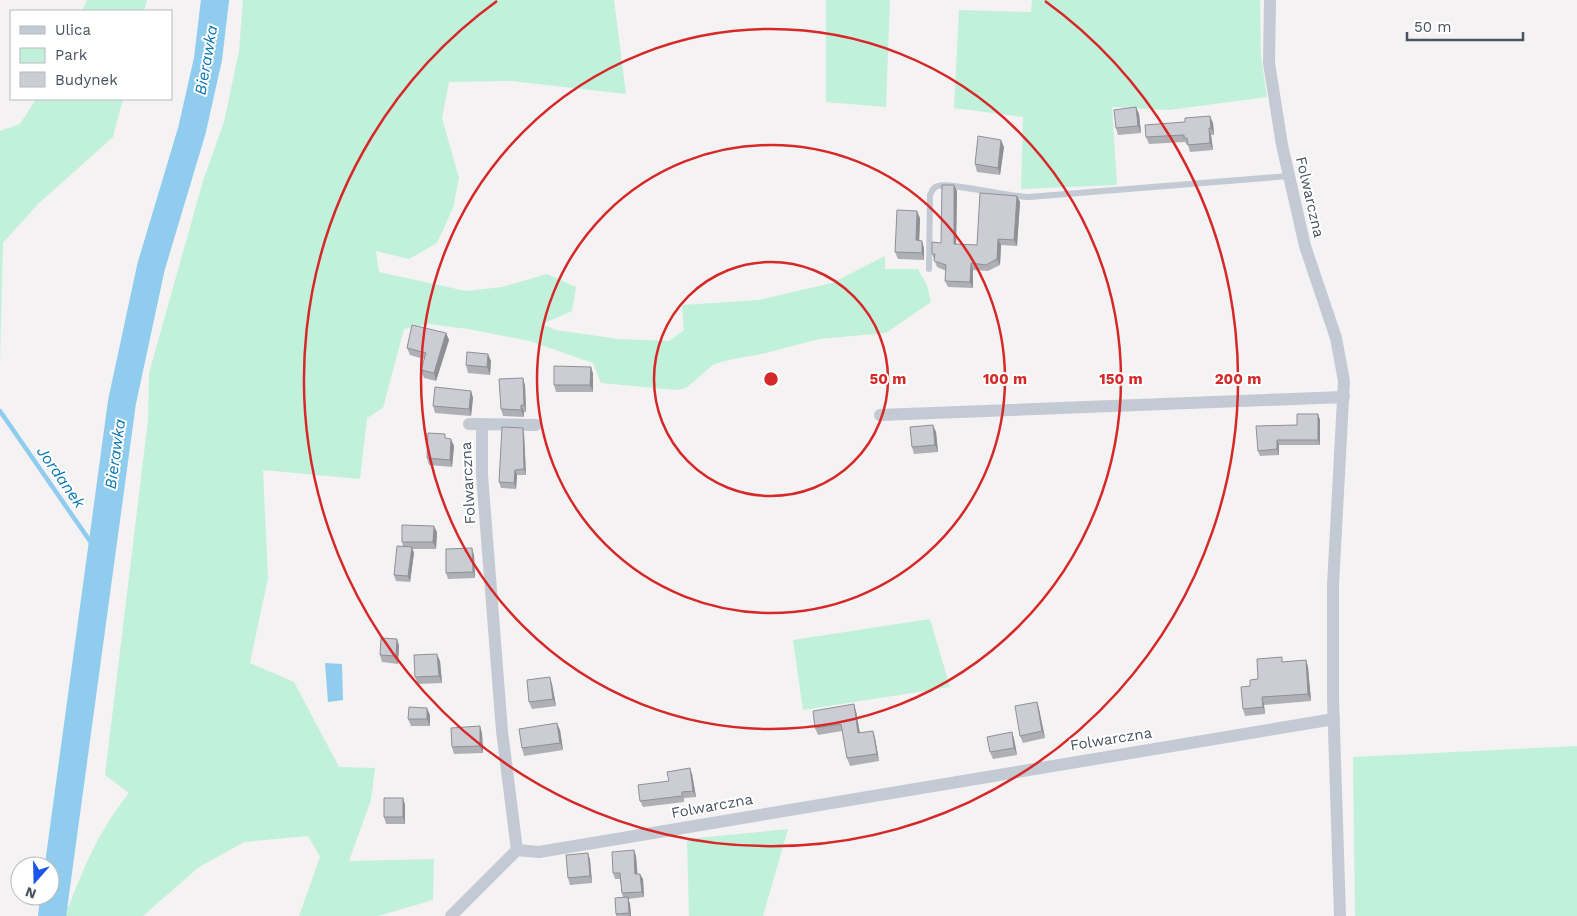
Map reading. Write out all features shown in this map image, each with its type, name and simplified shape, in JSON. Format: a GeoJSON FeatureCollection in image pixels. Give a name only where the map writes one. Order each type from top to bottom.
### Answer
{"type":"FeatureCollection","features":[{"type":"Feature","properties":{"kind":"street","name":"Folwarczna"},"geometry":{"type":"LineString","coordinates":[[1270,0],[1268,42],[1270,72],[1289,176],[1307,253],[1338,346],[1344,375],[1334,545],[1334,719],[1340,916]]}},
{"type":"Feature","properties":{"kind":"street"},"geometry":{"type":"LineString","coordinates":[[880,415],[1344,397]]}},
{"type":"Feature","properties":{"kind":"street","name":"Folwarczna"},"geometry":{"type":"LineString","coordinates":[[469,424],[536,425]]}},
{"type":"Feature","properties":{"kind":"street","name":"Folwarczna"},"geometry":{"type":"LineString","coordinates":[[482,425],[482,474],[502,731],[517,850],[539,852],[1334,719]]}},
{"type":"Feature","properties":{"kind":"street"},"geometry":{"type":"LineString","coordinates":[[451,916],[517,850]]}},
{"type":"Feature","properties":{"kind":"lane"},"geometry":{"type":"LineString","coordinates":[[929,269],[930,195],[932,189],[938,186],[955,186],[1006,196],[1029,197],[1289,176]]}},
{"type":"Feature","properties":{"kind":"green space"},"geometry":{"type":"Polygon","coordinates":[[[87,0],[147,0],[144,10],[82,10],[87,0]]]}},
{"type":"Feature","properties":{"kind":"green space"},"geometry":{"type":"Polygon","coordinates":[[[243,0],[614,0],[626,94],[511,81],[449,82],[442,118],[459,178],[453,208],[437,243],[409,259],[376,251],[379,272],[466,291],[502,287],[547,274],[576,287],[572,311],[542,324],[556,330],[618,339],[669,341],[684,330],[682,305],[759,300],[832,283],[885,256],[885,269],[918,269],[927,285],[931,302],[886,333],[819,339],[714,364],[686,388],[676,390],[601,383],[593,363],[530,341],[468,329],[429,324],[404,329],[383,408],[367,418],[360,479],[263,470],[268,578],[250,663],[294,682],[339,767],[375,768],[371,800],[349,861],[434,859],[433,900],[378,916],[299,916],[320,857],[308,836],[244,842],[199,867],[143,916],[60,916],[61,905],[69,906],[94,847],[109,820],[129,793],[105,775],[148,420],[149,373],[203,181],[224,122],[239,51],[243,0]]]}},
{"type":"Feature","properties":{"kind":"green space"},"geometry":{"type":"Polygon","coordinates":[[[826,0],[890,0],[886,107],[826,102],[826,0]]]}},
{"type":"Feature","properties":{"kind":"green space"},"geometry":{"type":"Polygon","coordinates":[[[1032,0],[1260,0],[1261,56],[1267,97],[1169,110],[1112,107],[1117,185],[1021,189],[1023,117],[954,108],[959,10],[1031,12],[1032,0]]]}},
{"type":"Feature","properties":{"kind":"green space"},"geometry":{"type":"Polygon","coordinates":[[[35,100],[123,100],[113,137],[38,204],[3,243],[0,363],[0,131],[20,124],[35,100]]]}},
{"type":"Feature","properties":{"kind":"green space"},"geometry":{"type":"Polygon","coordinates":[[[930,619],[950,687],[803,710],[793,640],[930,619]]]}},
{"type":"Feature","properties":{"kind":"green space"},"geometry":{"type":"Polygon","coordinates":[[[1577,746],[1577,916],[1355,916],[1353,757],[1577,746]]]}},
{"type":"Feature","properties":{"kind":"green space"},"geometry":{"type":"Polygon","coordinates":[[[788,829],[763,916],[689,916],[687,839],[788,829]]]}},
{"type":"Feature","properties":{"kind":"water"},"geometry":{"type":"Polygon","coordinates":[[[325,663],[342,664],[343,700],[328,702],[325,663]]]}},
{"type":"Feature","properties":{"kind":"building"},"geometry":{"type":"Polygon","coordinates":[[[1136,107],[1138,126],[1116,128],[1114,110],[1136,107]]]}},
{"type":"Feature","properties":{"kind":"building"},"geometry":{"type":"Polygon","coordinates":[[[1210,116],[1210,143],[1188,145],[1187,138],[1184,138],[1184,135],[1146,137],[1145,125],[1185,122],[1185,118],[1210,116]]]}},
{"type":"Feature","properties":{"kind":"building"},"geometry":{"type":"Polygon","coordinates":[[[978,136],[1001,140],[998,168],[975,164],[978,136]]]}},
{"type":"Feature","properties":{"kind":"building"},"geometry":{"type":"Polygon","coordinates":[[[942,185],[954,185],[954,244],[977,245],[980,193],[1017,196],[1014,240],[998,239],[997,259],[986,265],[971,263],[970,282],[945,281],[946,265],[934,261],[935,254],[932,254],[932,242],[941,243],[942,185]]]}},
{"type":"Feature","properties":{"kind":"building"},"geometry":{"type":"Polygon","coordinates":[[[897,210],[917,211],[916,240],[922,241],[922,253],[895,252],[897,210]]]}},
{"type":"Feature","properties":{"kind":"building"},"geometry":{"type":"Polygon","coordinates":[[[412,325],[446,333],[434,373],[421,370],[426,353],[407,348],[412,325]]]}},
{"type":"Feature","properties":{"kind":"building"},"geometry":{"type":"Polygon","coordinates":[[[467,352],[488,354],[487,367],[466,365],[467,352]]]}},
{"type":"Feature","properties":{"kind":"building"},"geometry":{"type":"Polygon","coordinates":[[[554,366],[591,367],[590,385],[554,385],[554,366]]]}},
{"type":"Feature","properties":{"kind":"building"},"geometry":{"type":"Polygon","coordinates":[[[523,378],[524,405],[521,405],[521,410],[501,409],[499,379],[523,378]]]}},
{"type":"Feature","properties":{"kind":"building"},"geometry":{"type":"Polygon","coordinates":[[[435,387],[471,391],[469,409],[433,406],[435,387]]]}},
{"type":"Feature","properties":{"kind":"building"},"geometry":{"type":"Polygon","coordinates":[[[1297,414],[1318,414],[1318,440],[1277,440],[1277,449],[1258,451],[1256,426],[1297,425],[1297,414]]]}},
{"type":"Feature","properties":{"kind":"building"},"geometry":{"type":"Polygon","coordinates":[[[933,425],[935,445],[912,447],[910,427],[933,425]]]}},
{"type":"Feature","properties":{"kind":"building"},"geometry":{"type":"Polygon","coordinates":[[[502,427],[523,428],[524,469],[515,470],[514,483],[499,482],[502,427]]]}},
{"type":"Feature","properties":{"kind":"building"},"geometry":{"type":"Polygon","coordinates":[[[428,433],[445,434],[445,438],[451,439],[450,460],[427,458],[428,433]]]}},
{"type":"Feature","properties":{"kind":"building"},"geometry":{"type":"Polygon","coordinates":[[[402,525],[434,526],[433,542],[402,542],[402,525]]]}},
{"type":"Feature","properties":{"kind":"building"},"geometry":{"type":"Polygon","coordinates":[[[397,546],[412,547],[408,576],[394,575],[397,546]]]}},
{"type":"Feature","properties":{"kind":"building"},"geometry":{"type":"Polygon","coordinates":[[[472,548],[473,572],[446,573],[446,549],[472,548]]]}},
{"type":"Feature","properties":{"kind":"building"},"geometry":{"type":"Polygon","coordinates":[[[381,638],[397,639],[396,656],[380,655],[381,638]]]}},
{"type":"Feature","properties":{"kind":"building"},"geometry":{"type":"Polygon","coordinates":[[[437,654],[439,676],[415,677],[414,655],[437,654]]]}},
{"type":"Feature","properties":{"kind":"building"},"geometry":{"type":"Polygon","coordinates":[[[1282,657],[1282,662],[1306,660],[1308,694],[1262,697],[1263,707],[1243,709],[1241,687],[1250,686],[1250,680],[1258,679],[1257,659],[1282,657]]]}},
{"type":"Feature","properties":{"kind":"building"},"geometry":{"type":"Polygon","coordinates":[[[550,677],[553,699],[529,702],[527,680],[550,677]]]}},
{"type":"Feature","properties":{"kind":"building"},"geometry":{"type":"Polygon","coordinates":[[[1037,702],[1042,731],[1020,736],[1015,706],[1037,702]]]}},
{"type":"Feature","properties":{"kind":"building"},"geometry":{"type":"Polygon","coordinates":[[[854,704],[858,733],[873,731],[877,754],[847,758],[841,724],[815,728],[813,711],[854,704]]]}},
{"type":"Feature","properties":{"kind":"building"},"geometry":{"type":"Polygon","coordinates":[[[409,707],[427,708],[427,719],[408,719],[409,707]]]}},
{"type":"Feature","properties":{"kind":"building"},"geometry":{"type":"Polygon","coordinates":[[[557,723],[560,743],[522,748],[519,729],[557,723]]]}},
{"type":"Feature","properties":{"kind":"building"},"geometry":{"type":"Polygon","coordinates":[[[480,726],[480,746],[452,747],[451,728],[480,726]]]}},
{"type":"Feature","properties":{"kind":"building"},"geometry":{"type":"Polygon","coordinates":[[[1012,732],[1014,748],[990,752],[987,737],[1012,732]]]}},
{"type":"Feature","properties":{"kind":"building"},"geometry":{"type":"Polygon","coordinates":[[[690,768],[693,791],[682,792],[682,796],[640,801],[638,785],[669,781],[667,772],[690,768]]]}},
{"type":"Feature","properties":{"kind":"building"},"geometry":{"type":"Polygon","coordinates":[[[384,798],[403,798],[403,817],[384,817],[384,798]]]}},
{"type":"Feature","properties":{"kind":"building"},"geometry":{"type":"Polygon","coordinates":[[[634,850],[635,874],[640,874],[642,892],[622,893],[620,873],[613,873],[612,852],[634,850]]]}},
{"type":"Feature","properties":{"kind":"building"},"geometry":{"type":"Polygon","coordinates":[[[588,853],[590,876],[568,878],[566,855],[588,853]]]}},
{"type":"Feature","properties":{"kind":"building"},"geometry":{"type":"Polygon","coordinates":[[[628,897],[629,913],[616,914],[615,898],[628,897]]]}},
{"type":"Feature","properties":{"kind":"waterway","name":"Bierawka"},"geometry":{"type":"LineString","coordinates":[[52,916],[122,402],[151,267],[192,130],[208,59],[215,0]]}},
{"type":"Feature","properties":{"kind":"waterway","name":"Jordanek"},"geometry":{"type":"LineString","coordinates":[[0,411],[101,557]]}}]}
